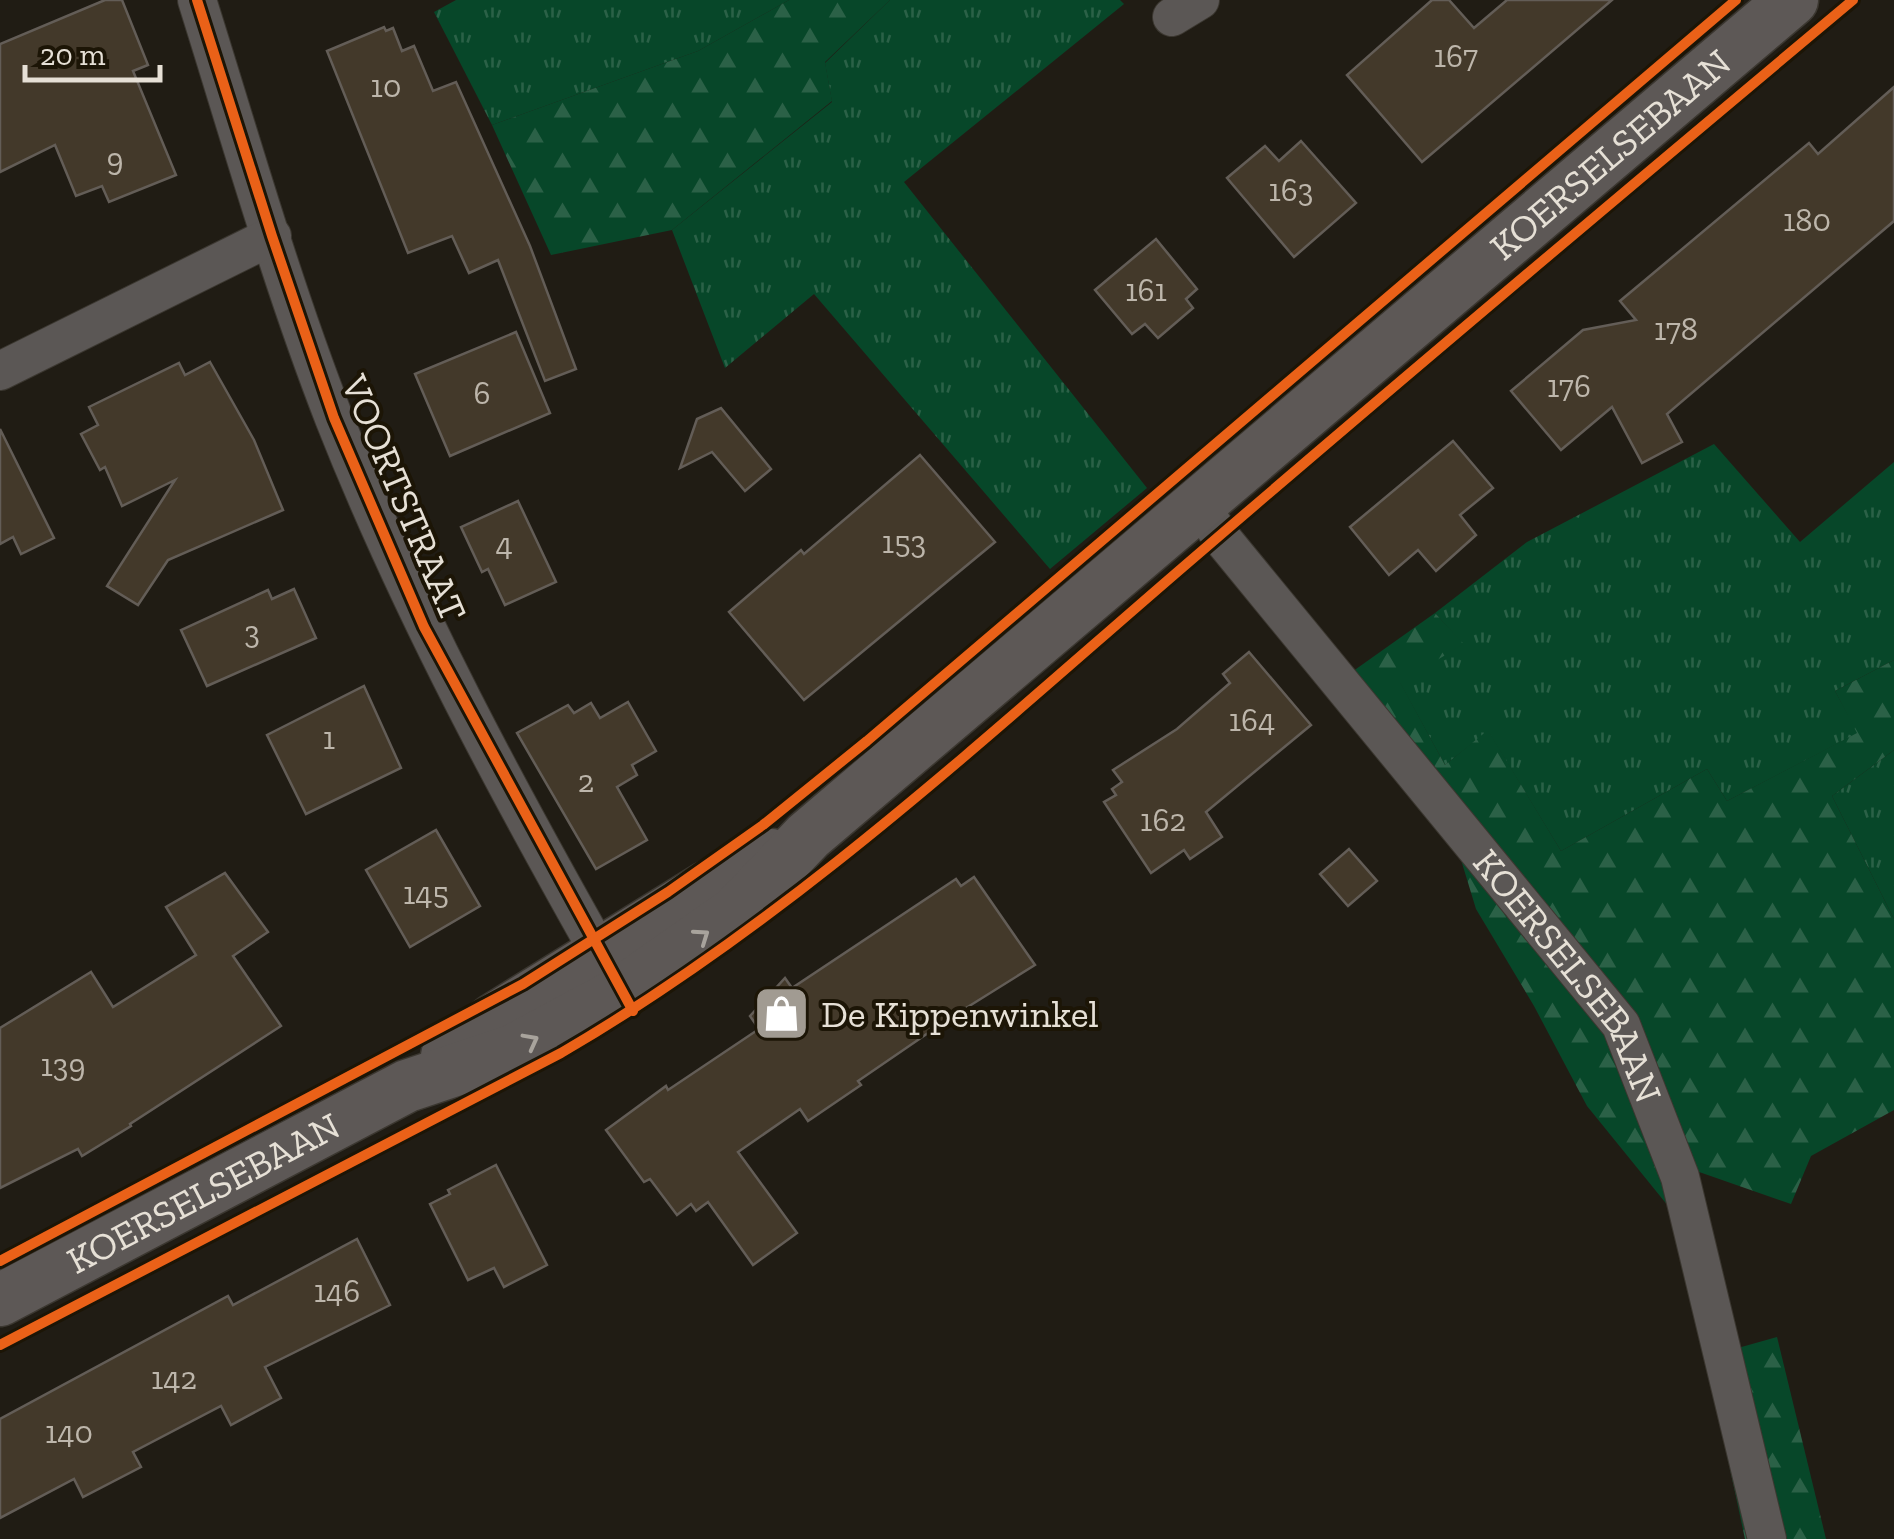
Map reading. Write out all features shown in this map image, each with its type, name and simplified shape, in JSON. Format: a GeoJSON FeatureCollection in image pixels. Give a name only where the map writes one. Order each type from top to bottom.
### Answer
{"type":"FeatureCollection","features":[{"type":"Feature","properties":{"kind":"street","name":"VOORTSTRAAT"},"geometry":{"type":"LineString","coordinates":[[198,0],[334,418],[424,627],[611,974]]}},
{"type":"Feature","properties":{"kind":"street","name":"KOERSELSEBAAN"},"geometry":{"type":"LineString","coordinates":[[0,1300],[407,1086],[512,1051],[611,974],[736,912],[808,836],[1792,0]]}},
{"type":"Feature","properties":{"kind":"street"},"geometry":{"type":"LineString","coordinates":[[0,372],[272,236]]}},
{"type":"Feature","properties":{"kind":"street","name":"KOERSELSEBAAN"},"geometry":{"type":"LineString","coordinates":[[1199,503],[1220,536],[1621,1025],[1680,1177],[1767,1539]]}},
{"type":"Feature","properties":{"kind":"green space"},"geometry":{"type":"Polygon","coordinates":[[[456,0],[789,0],[698,51],[492,125],[434,12],[456,0]]]}},
{"type":"Feature","properties":{"kind":"green space"},"geometry":{"type":"Polygon","coordinates":[[[789,0],[890,0],[825,62],[832,101],[672,230],[551,255],[492,125],[698,51],[789,0]]]}},
{"type":"Feature","properties":{"kind":"green space"},"geometry":{"type":"Polygon","coordinates":[[[890,0],[1120,0],[1124,4],[904,182],[1147,488],[1050,569],[814,294],[725,368],[672,230],[832,102],[825,63],[890,0]]]}},
{"type":"Feature","properties":{"kind":"green space"},"geometry":{"type":"Polygon","coordinates":[[[1714,444],[1800,542],[1894,462],[1894,660],[1835,691],[1858,733],[1727,801],[1707,769],[1561,851],[1488,731],[1445,765],[1399,681],[1463,644],[1435,613],[1527,542],[1714,444]]]}},
{"type":"Feature","properties":{"kind":"green space"},"geometry":{"type":"Polygon","coordinates":[[[1435,613],[1464,644],[1400,682],[1445,765],[1488,730],[1561,851],[1707,769],[1727,801],[1857,733],[1835,691],[1894,660],[1894,750],[1832,796],[1894,919],[1894,1110],[1811,1156],[1791,1204],[1662,1159],[1673,1212],[1587,1106],[1476,909],[1455,840],[1349,674],[1435,613]]]}},
{"type":"Feature","properties":{"kind":"green space"},"geometry":{"type":"Polygon","coordinates":[[[1894,750],[1894,919],[1832,796],[1894,750]]]}},
{"type":"Feature","properties":{"kind":"green space"},"geometry":{"type":"Polygon","coordinates":[[[1777,1337],[1826,1539],[1745,1539],[1706,1357],[1777,1337]]]}},
{"type":"Feature","properties":{"kind":"building"},"geometry":{"type":"Polygon","coordinates":[[[105,0],[122,0],[148,65],[133,71],[176,175],[109,202],[102,186],[76,196],[55,145],[0,172],[0,44],[105,0]]]}},
{"type":"Feature","properties":{"kind":"building"},"geometry":{"type":"Polygon","coordinates":[[[1432,0],[1449,0],[1474,28],[1507,0],[1612,0],[1422,162],[1347,75],[1432,0]]]}},
{"type":"Feature","properties":{"kind":"building"},"geometry":{"type":"Polygon","coordinates":[[[384,27],[386,31],[393,28],[402,51],[414,46],[433,91],[456,82],[530,246],[576,369],[545,381],[498,260],[469,273],[452,236],[408,253],[327,51],[384,27]]]}},
{"type":"Feature","properties":{"kind":"building"},"geometry":{"type":"Polygon","coordinates":[[[1894,87],[1894,221],[1667,414],[1682,442],[1642,463],[1612,407],[1561,450],[1511,391],[1583,330],[1636,320],[1620,301],[1809,143],[1818,154],[1894,87]]]}},
{"type":"Feature","properties":{"kind":"building"},"geometry":{"type":"Polygon","coordinates":[[[1301,141],[1356,203],[1294,257],[1227,178],[1265,146],[1279,161],[1301,141]]]}},
{"type":"Feature","properties":{"kind":"building"},"geometry":{"type":"Polygon","coordinates":[[[1156,239],[1197,289],[1186,299],[1193,308],[1158,338],[1145,324],[1132,334],[1095,290],[1156,239]]]}},
{"type":"Feature","properties":{"kind":"building"},"geometry":{"type":"Polygon","coordinates":[[[516,332],[550,413],[450,456],[415,374],[516,332]]]}},
{"type":"Feature","properties":{"kind":"building"},"geometry":{"type":"Polygon","coordinates":[[[210,362],[254,440],[283,510],[168,560],[138,605],[107,586],[175,480],[122,506],[105,467],[100,470],[81,434],[98,425],[89,407],[179,363],[185,375],[210,362]]]}},
{"type":"Feature","properties":{"kind":"building"},"geometry":{"type":"Polygon","coordinates":[[[721,408],[771,469],[745,491],[712,452],[680,468],[697,419],[721,408]]]}},
{"type":"Feature","properties":{"kind":"building"},"geometry":{"type":"Polygon","coordinates":[[[0,429],[54,538],[21,554],[13,537],[0,544],[0,429]]]}},
{"type":"Feature","properties":{"kind":"building"},"geometry":{"type":"Polygon","coordinates":[[[1453,441],[1493,488],[1460,515],[1476,535],[1436,571],[1418,550],[1389,575],[1350,527],[1453,441]]]}},
{"type":"Feature","properties":{"kind":"building"},"geometry":{"type":"Polygon","coordinates":[[[920,455],[995,542],[804,700],[729,612],[920,455]]]}},
{"type":"Feature","properties":{"kind":"building"},"geometry":{"type":"Polygon","coordinates":[[[518,501],[556,582],[505,605],[488,569],[482,572],[461,527],[518,501]]]}},
{"type":"Feature","properties":{"kind":"building"},"geometry":{"type":"Polygon","coordinates":[[[294,589],[316,638],[207,686],[181,630],[268,590],[272,599],[294,589]]]}},
{"type":"Feature","properties":{"kind":"building"},"geometry":{"type":"Polygon","coordinates":[[[1249,652],[1311,725],[1206,812],[1222,837],[1190,859],[1184,850],[1151,873],[1104,802],[1116,795],[1112,789],[1122,782],[1113,770],[1177,729],[1230,683],[1223,674],[1249,652]]]}},
{"type":"Feature","properties":{"kind":"building"},"geometry":{"type":"Polygon","coordinates":[[[364,686],[401,768],[306,814],[267,735],[364,686]]]}},
{"type":"Feature","properties":{"kind":"building"},"geometry":{"type":"Polygon","coordinates":[[[628,702],[656,751],[632,765],[637,775],[617,787],[647,840],[596,869],[517,733],[568,705],[574,713],[591,703],[600,718],[628,702]]]}},
{"type":"Feature","properties":{"kind":"building"},"geometry":{"type":"Polygon","coordinates":[[[436,830],[480,906],[410,947],[366,870],[436,830]]]}},
{"type":"Feature","properties":{"kind":"building"},"geometry":{"type":"Polygon","coordinates":[[[1349,849],[1377,881],[1348,906],[1320,874],[1349,849]]]}},
{"type":"Feature","properties":{"kind":"building"},"geometry":{"type":"Polygon","coordinates":[[[225,873],[268,932],[233,956],[281,1026],[82,1156],[78,1149],[0,1188],[0,1028],[91,972],[113,1007],[196,955],[166,907],[225,873]]]}},
{"type":"Feature","properties":{"kind":"building"},"geometry":{"type":"Polygon","coordinates":[[[974,877],[1035,965],[858,1081],[861,1085],[808,1121],[800,1109],[738,1152],[797,1233],[753,1265],[708,1202],[696,1211],[691,1204],[677,1215],[650,1179],[644,1182],[606,1130],[666,1086],[668,1090],[759,1029],[750,1016],[785,978],[792,988],[956,879],[961,886],[974,877]]]}},
{"type":"Feature","properties":{"kind":"building"},"geometry":{"type":"Polygon","coordinates":[[[496,1165],[547,1265],[504,1287],[494,1268],[468,1280],[430,1204],[496,1165]]]}},
{"type":"Feature","properties":{"kind":"building"},"geometry":{"type":"Polygon","coordinates":[[[357,1239],[390,1305],[265,1367],[281,1398],[231,1425],[221,1406],[133,1452],[141,1467],[83,1497],[74,1479],[0,1518],[0,1419],[228,1296],[233,1305],[357,1239]]]}},
{"type":"Feature","properties":{"kind":"cycle path"},"geometry":{"type":"LineString","coordinates":[[197,0],[334,418],[424,627],[633,1011]]}},
{"type":"Feature","properties":{"kind":"cycle path"},"geometry":{"type":"LineString","coordinates":[[0,1261],[523,984],[668,892],[763,825],[867,741],[1736,0]]}},
{"type":"Feature","properties":{"kind":"cycle path"},"geometry":{"type":"LineString","coordinates":[[0,1345],[561,1053],[724,947],[953,766],[1853,0]]}},
{"type":"Feature","properties":{"kind":"place","name":"De Kippenwinkel"},"geometry":{"type":"Point","coordinates":[782,1014]}}]}
